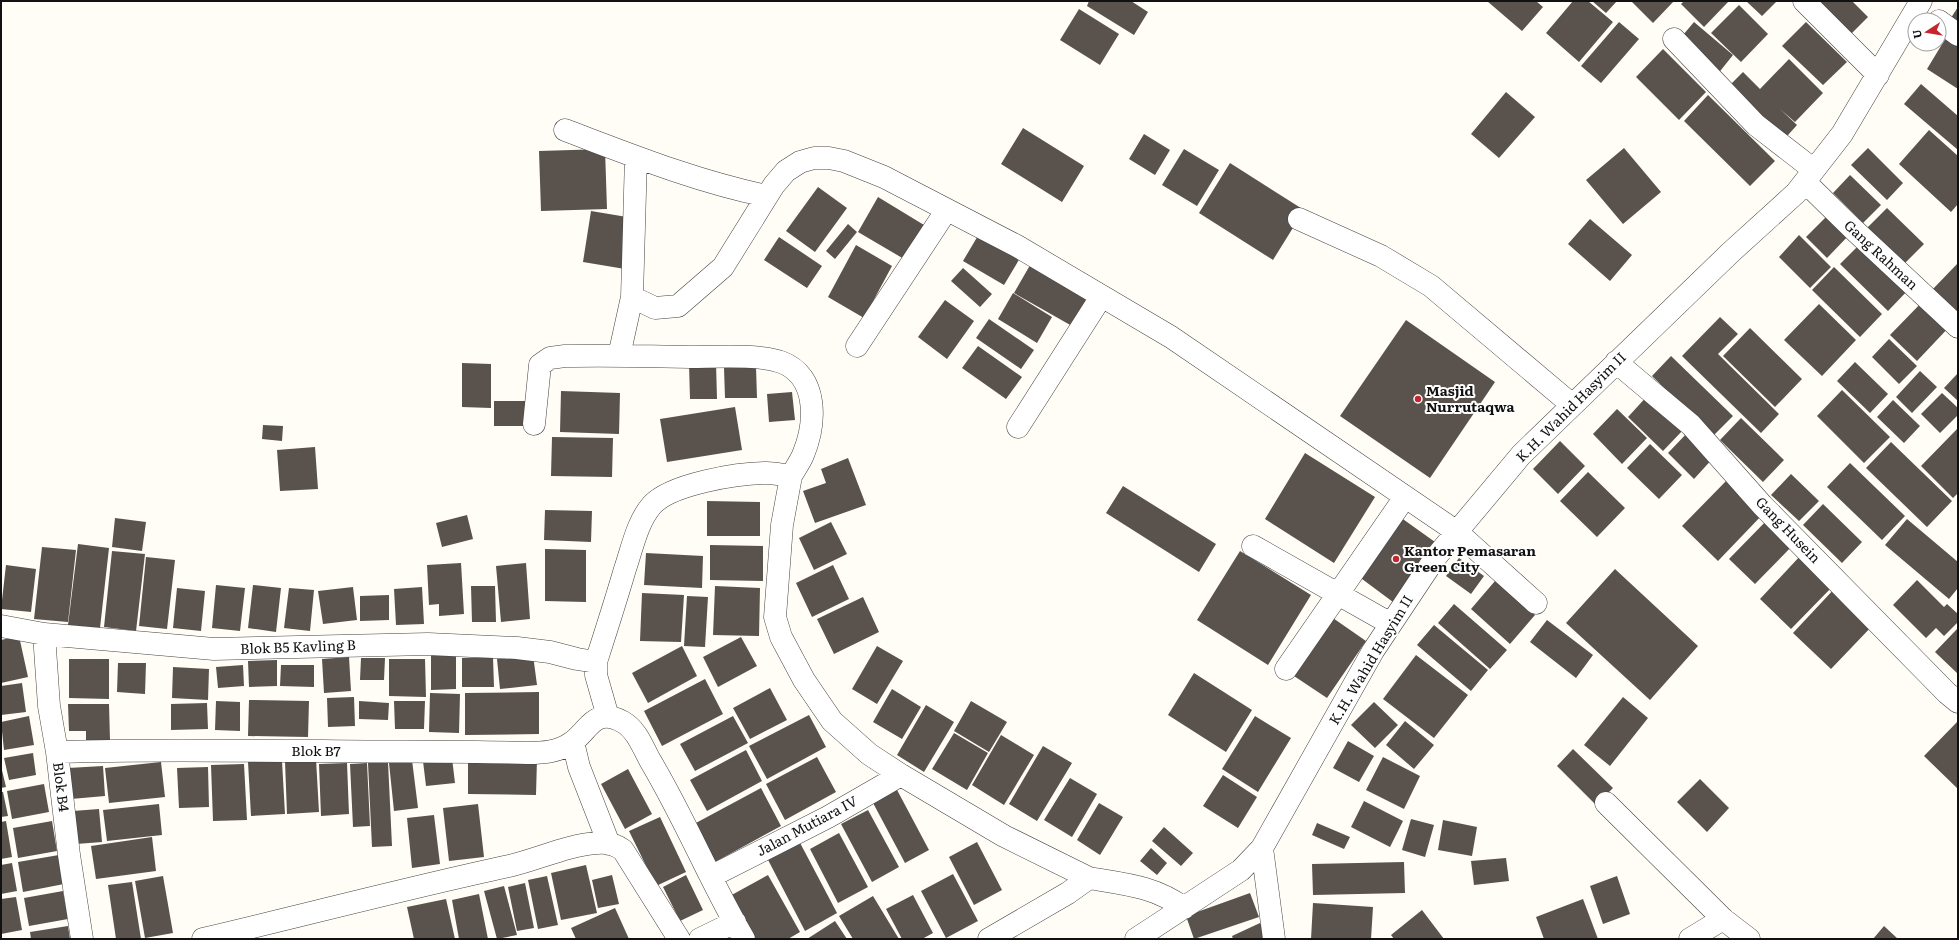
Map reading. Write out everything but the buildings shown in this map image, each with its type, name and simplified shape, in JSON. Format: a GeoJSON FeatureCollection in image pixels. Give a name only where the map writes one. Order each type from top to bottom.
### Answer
{"type":"FeatureCollection","features":[{"type":"Feature","properties":{"kind":"street"},"geometry":{"type":"LineString","coordinates":[[1804,1],[1878,75]]}},
{"type":"Feature","properties":{"kind":"street"},"geometry":{"type":"LineString","coordinates":[[1920,3],[1930,12]]}},
{"type":"Feature","properties":{"kind":"street","name":"K.H. Wahid Hasyim II"},"geometry":{"type":"LineString","coordinates":[[1136,939],[1241,870],[1262,848],[1373,651],[1435,558],[1521,455],[1571,404],[1796,193],[1842,134],[1920,3]]}},
{"type":"Feature","properties":{"kind":"street"},"geometry":{"type":"LineString","coordinates":[[1947,27],[1958,35]]}},
{"type":"Feature","properties":{"kind":"street","name":"Gang Rahman"},"geometry":{"type":"LineString","coordinates":[[1674,39],[1756,125],[1810,176],[1852,228],[1958,327]]}},
{"type":"Feature","properties":{"kind":"street"},"geometry":{"type":"LineString","coordinates":[[565,130],[636,157],[706,181],[767,196]]}},
{"type":"Feature","properties":{"kind":"street"},"geometry":{"type":"LineString","coordinates":[[619,356],[632,297],[636,157]]}},
{"type":"Feature","properties":{"kind":"street"},"geometry":{"type":"LineString","coordinates":[[632,297],[656,308],[678,306],[723,267],[767,196],[786,171],[800,162],[814,158],[829,158],[844,161],[884,177],[946,211],[1017,246],[1171,338],[1457,532],[1536,603]]}},
{"type":"Feature","properties":{"kind":"street"},"geometry":{"type":"LineString","coordinates":[[856,346],[946,211]]}},
{"type":"Feature","properties":{"kind":"street"},"geometry":{"type":"LineString","coordinates":[[1299,219],[1381,256],[1431,286],[1571,404]]}},
{"type":"Feature","properties":{"kind":"street"},"geometry":{"type":"LineString","coordinates":[[1018,427],[1101,297]]}},
{"type":"Feature","properties":{"kind":"street"},"geometry":{"type":"LineString","coordinates":[[534,424],[540,365],[550,358],[565,356],[759,358],[782,362],[800,374],[809,388],[812,405],[810,433],[803,455],[791,476],[782,526],[775,617],[781,637],[804,680],[832,721],[869,754],[901,775],[1004,836],[1089,878],[1154,890],[1184,908]]}},
{"type":"Feature","properties":{"kind":"street","name":"Gang Husein"},"geometry":{"type":"LineString","coordinates":[[1616,362],[1691,425],[1762,505],[1946,693],[1958,702]]}},
{"type":"Feature","properties":{"kind":"street"},"geometry":{"type":"LineString","coordinates":[[608,717],[596,675],[596,662],[634,542],[644,517],[652,505],[664,495],[678,488],[732,476],[767,473],[791,476]]}},
{"type":"Feature","properties":{"kind":"street"},"geometry":{"type":"LineString","coordinates":[[1286,669],[1405,497]]}},
{"type":"Feature","properties":{"kind":"street"},"geometry":{"type":"LineString","coordinates":[[1253,546],[1337,595],[1391,624]]}},
{"type":"Feature","properties":{"kind":"street","name":"Blok B5 Kavling B"},"geometry":{"type":"LineString","coordinates":[[1,626],[44,634],[214,649],[428,644],[510,647],[550,652],[577,660],[596,662]]}},
{"type":"Feature","properties":{"kind":"street","name":"Blok B4"},"geometry":{"type":"LineString","coordinates":[[44,634],[49,706],[57,752],[73,885],[82,939]]}},
{"type":"Feature","properties":{"kind":"street"},"geometry":{"type":"LineString","coordinates":[[609,844],[579,767],[573,742],[590,723],[598,718],[608,717],[622,721],[632,729],[669,792],[739,930],[700,939]]}},
{"type":"Feature","properties":{"kind":"street","name":"Blok B7"},"geometry":{"type":"LineString","coordinates":[[57,752],[119,750],[322,752],[456,750],[544,753],[562,748],[573,742]]}},
{"type":"Feature","properties":{"kind":"street","name":"Jalan Mutiara IV"},"geometry":{"type":"LineString","coordinates":[[712,876],[828,817],[901,775]]}},
{"type":"Feature","properties":{"kind":"street"},"geometry":{"type":"LineString","coordinates":[[1606,804],[1723,919],[1749,939]]}},
{"type":"Feature","properties":{"kind":"street"},"geometry":{"type":"LineString","coordinates":[[203,939],[372,897],[526,862],[571,847],[600,843],[617,846],[623,850],[680,939]]}},
{"type":"Feature","properties":{"kind":"street"},"geometry":{"type":"LineString","coordinates":[[1262,848],[1274,939]]}},
{"type":"Feature","properties":{"kind":"street"},"geometry":{"type":"LineString","coordinates":[[989,939],[1068,893],[1089,878]]}},
{"type":"Feature","properties":{"kind":"street"},"geometry":{"type":"LineString","coordinates":[[1690,939],[1723,919]]}},
{"type":"Feature","properties":{"kind":"place","name":"Masjid Nurrutaqwa"},"geometry":{"type":"Point","coordinates":[1418,399]}},
{"type":"Feature","properties":{"kind":"place","name":"Kantor Pemasaran Green City"},"geometry":{"type":"Point","coordinates":[1396,559]}}]}
